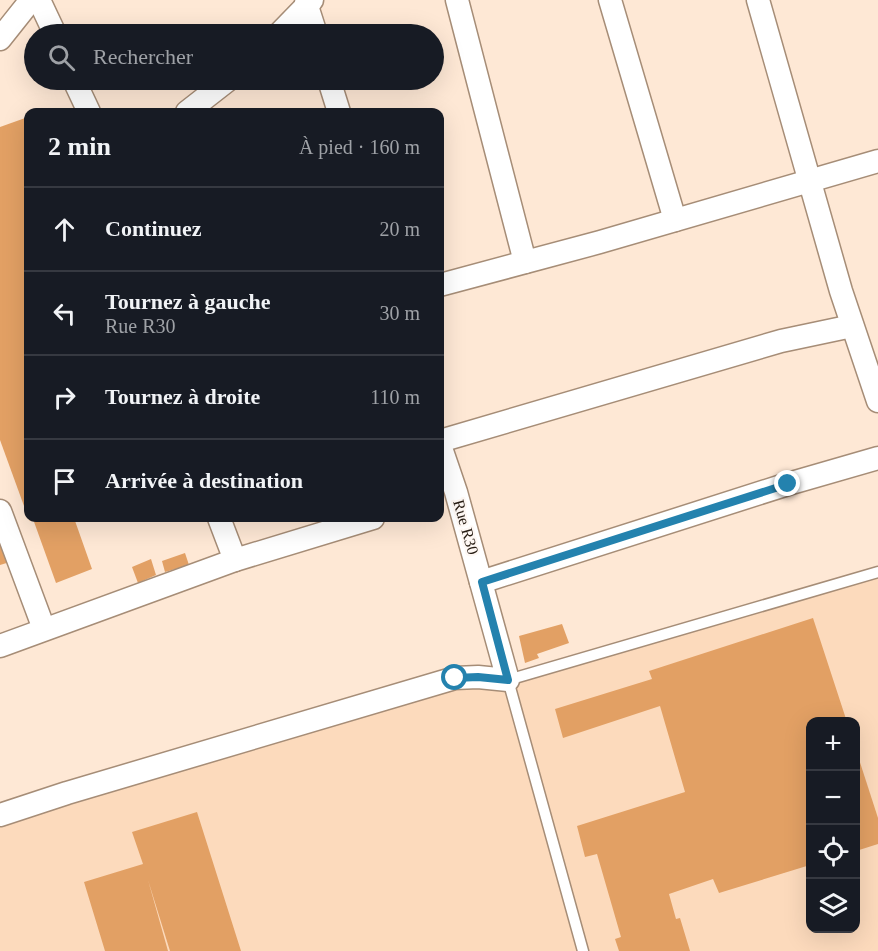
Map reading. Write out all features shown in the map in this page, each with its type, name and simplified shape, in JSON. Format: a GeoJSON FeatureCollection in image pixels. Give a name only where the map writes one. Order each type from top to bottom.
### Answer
{"type":"FeatureCollection","features":[{"type":"Feature","properties":{"kind":"street"},"geometry":{"type":"LineString","coordinates":[[0,39],[31,0]]}},
{"type":"Feature","properties":{"kind":"street"},"geometry":{"type":"LineString","coordinates":[[39,0],[50,24]]}},
{"type":"Feature","properties":{"kind":"street"},"geometry":{"type":"LineString","coordinates":[[457,0],[525,262]]}},
{"type":"Feature","properties":{"kind":"street"},"geometry":{"type":"LineString","coordinates":[[610,0],[675,220]]}},
{"type":"Feature","properties":{"kind":"street"},"geometry":{"type":"LineString","coordinates":[[758,0],[852,326],[878,402]]}},
{"type":"Feature","properties":{"kind":"street"},"geometry":{"type":"LineString","coordinates":[[288,24],[309,2]]}},
{"type":"Feature","properties":{"kind":"street"},"geometry":{"type":"LineString","coordinates":[[309,2],[314,24]]}},
{"type":"Feature","properties":{"kind":"street"},"geometry":{"type":"LineString","coordinates":[[79,90],[87,108]]}},
{"type":"Feature","properties":{"kind":"street"},"geometry":{"type":"LineString","coordinates":[[192,108],[215,90]]}},
{"type":"Feature","properties":{"kind":"street"},"geometry":{"type":"LineString","coordinates":[[332,90],[338,108]]}},
{"type":"Feature","properties":{"kind":"street"},"geometry":{"type":"LineString","coordinates":[[444,284],[878,161]]}},
{"type":"Feature","properties":{"kind":"street"},"geometry":{"type":"LineString","coordinates":[[444,442],[781,341],[852,326]]}},
{"type":"Feature","properties":{"kind":"street"},"geometry":{"type":"LineString","coordinates":[[482,582],[788,484],[878,458]]}},
{"type":"Feature","properties":{"kind":"street","name":"Rue R30"},"geometry":{"type":"LineString","coordinates":[[444,468],[448,494],[482,582],[508,680]]}},
{"type":"Feature","properties":{"kind":"street"},"geometry":{"type":"LineString","coordinates":[[0,511],[44,629]]}},
{"type":"Feature","properties":{"kind":"street"},"geometry":{"type":"LineString","coordinates":[[221,522],[235,560]]}},
{"type":"Feature","properties":{"kind":"street"},"geometry":{"type":"LineString","coordinates":[[0,646],[235,560],[360,522]]}},
{"type":"Feature","properties":{"kind":"street"},"geometry":{"type":"LineString","coordinates":[[0,815],[455,678],[478,677],[508,680]]}},
{"type":"Feature","properties":{"kind":"lane"},"geometry":{"type":"LineString","coordinates":[[583,951],[508,680],[878,572]]}},
{"type":"Feature","properties":{"kind":"shaded area"},"geometry":{"type":"Polygon","coordinates":[[[878,569],[878,951],[0,951],[0,818],[878,569]]]}},
{"type":"Feature","properties":{"kind":"building"},"geometry":{"type":"Polygon","coordinates":[[[24,118],[24,506],[0,440],[0,127],[24,118]]]}},
{"type":"Feature","properties":{"kind":"building"},"geometry":{"type":"Polygon","coordinates":[[[34,522],[75,522],[92,569],[56,583],[34,522]]]}},
{"type":"Feature","properties":{"kind":"building"},"geometry":{"type":"Polygon","coordinates":[[[0,536],[10,562],[0,565],[0,536]]]}},
{"type":"Feature","properties":{"kind":"building"},"geometry":{"type":"Polygon","coordinates":[[[185,553],[189,565],[165,572],[162,561],[185,553]]]}},
{"type":"Feature","properties":{"kind":"building"},"geometry":{"type":"Polygon","coordinates":[[[151,559],[156,575],[138,583],[132,567],[151,559]]]}},
{"type":"Feature","properties":{"kind":"building"},"geometry":{"type":"Polygon","coordinates":[[[813,618],[845,717],[806,717],[806,866],[719,893],[713,879],[669,894],[676,919],[680,918],[690,951],[619,951],[615,939],[621,937],[597,854],[585,857],[577,826],[685,792],[660,706],[563,738],[555,709],[652,679],[649,671],[813,618]]]}},
{"type":"Feature","properties":{"kind":"building"},"geometry":{"type":"Polygon","coordinates":[[[562,624],[569,643],[537,654],[539,658],[525,663],[519,636],[562,624]]]}},
{"type":"Feature","properties":{"kind":"building"},"geometry":{"type":"Polygon","coordinates":[[[860,762],[878,818],[878,844],[860,850],[860,762]]]}},
{"type":"Feature","properties":{"kind":"building"},"geometry":{"type":"Polygon","coordinates":[[[197,812],[241,951],[170,951],[148,880],[168,951],[105,951],[84,882],[143,864],[132,832],[197,812]]]}},
{"type":"Feature","properties":{"kind":"route"},"geometry":{"type":"LineString","coordinates":[[455,678],[478,677],[508,680],[482,582],[788,484]]}}]}
